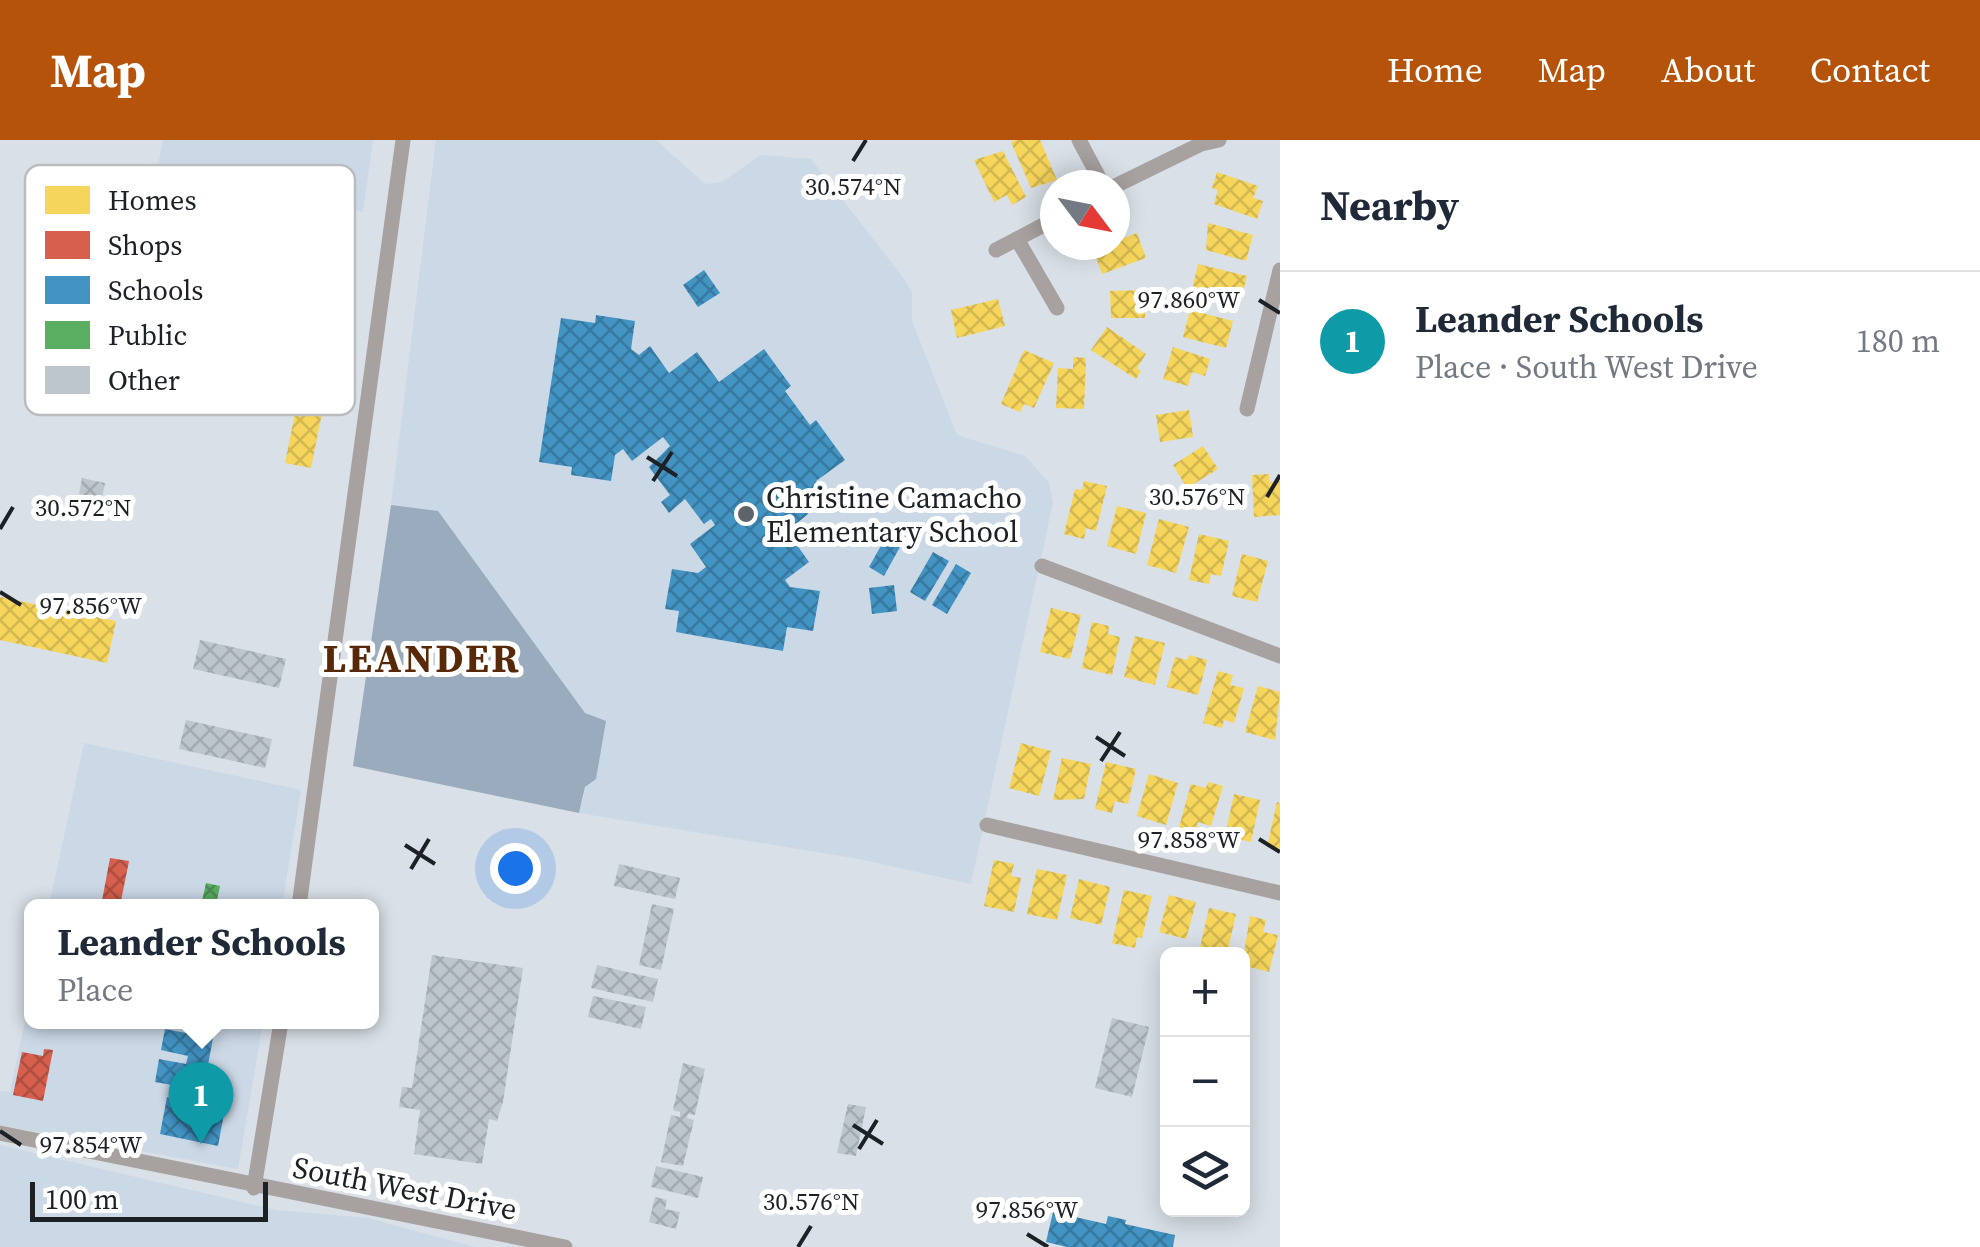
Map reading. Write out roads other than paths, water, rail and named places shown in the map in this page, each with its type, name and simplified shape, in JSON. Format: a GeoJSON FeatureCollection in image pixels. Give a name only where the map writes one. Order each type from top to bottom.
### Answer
{"type":"FeatureCollection","features":[{"type":"Feature","properties":{"kind":"street"},"geometry":{"type":"LineString","coordinates":[[300,899],[403,140]]}},
{"type":"Feature","properties":{"kind":"street"},"geometry":{"type":"LineString","coordinates":[[1079,140],[1095,170]]}},
{"type":"Feature","properties":{"kind":"street"},"geometry":{"type":"LineString","coordinates":[[1130,179],[1201,144],[1220,140]]}},
{"type":"Feature","properties":{"kind":"street"},"geometry":{"type":"LineString","coordinates":[[996,250],[1040,227]]}},
{"type":"Feature","properties":{"kind":"street"},"geometry":{"type":"LineString","coordinates":[[1016,240],[1057,308]]}},
{"type":"Feature","properties":{"kind":"street"},"geometry":{"type":"LineString","coordinates":[[1247,410],[1280,270]]}},
{"type":"Feature","properties":{"kind":"street"},"geometry":{"type":"LineString","coordinates":[[1042,566],[1280,656]]}},
{"type":"Feature","properties":{"kind":"street"},"geometry":{"type":"LineString","coordinates":[[986,826],[1280,894]]}},
{"type":"Feature","properties":{"kind":"street"},"geometry":{"type":"LineString","coordinates":[[254,1188],[280,1029]]}},
{"type":"Feature","properties":{"kind":"street","name":"South West Drive"},"geometry":{"type":"LineString","coordinates":[[0,1132],[254,1188],[565,1247]]}},
{"type":"Feature","properties":{"kind":"place","name":"Christine Camacho Elementary School"},"geometry":{"type":"Point","coordinates":[746,514]}},
{"type":"Feature","properties":{"kind":"place","name":"Leander Schools"},"geometry":{"type":"Point","coordinates":[201,1144]}},
{"type":"Feature","properties":{"kind":"district","name":"LEANDER"},"geometry":{"type":"Point","coordinates":[422,658]}}]}
